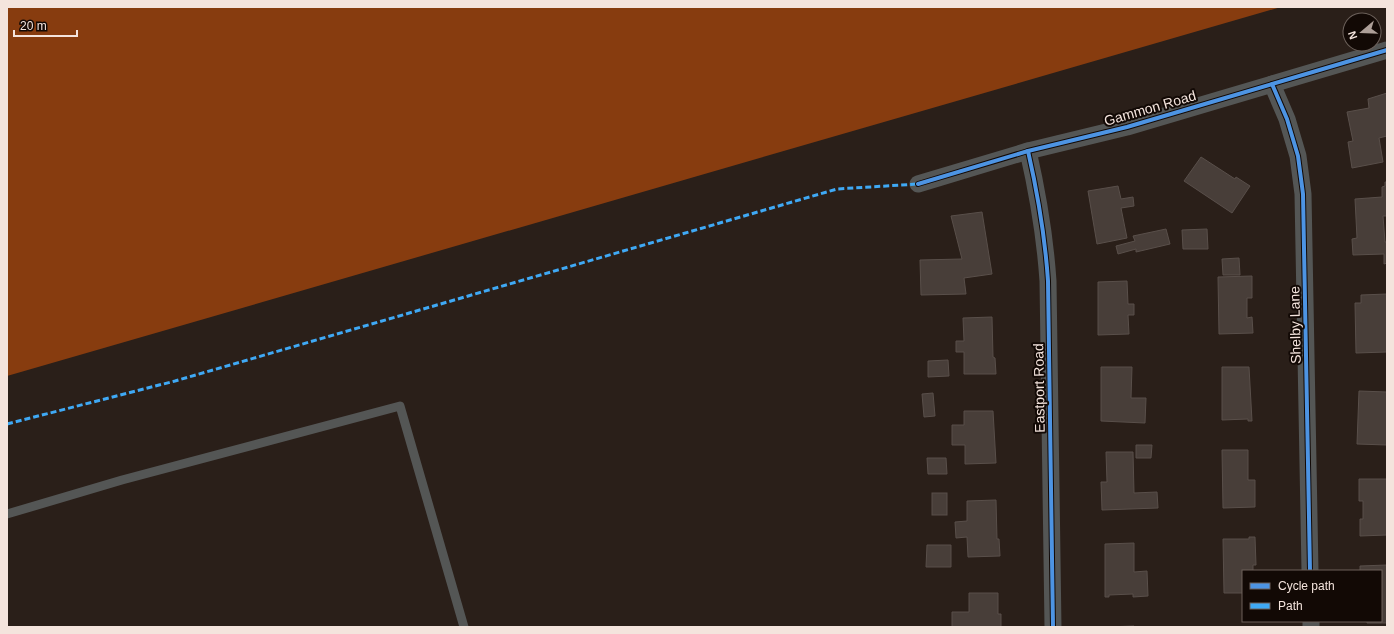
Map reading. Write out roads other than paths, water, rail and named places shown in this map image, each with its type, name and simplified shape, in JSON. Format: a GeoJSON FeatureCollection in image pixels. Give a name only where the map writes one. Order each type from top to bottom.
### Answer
{"type":"FeatureCollection","features":[{"type":"Feature","properties":{"kind":"street","name":"Gammon Road"},"geometry":{"type":"LineString","coordinates":[[918,184],[1028,151],[1127,127],[1387,50]]}},
{"type":"Feature","properties":{"kind":"street","name":"Shelby Lane"},"geometry":{"type":"LineString","coordinates":[[1272,84],[1287,119],[1298,156],[1303,194],[1310,570]]}},
{"type":"Feature","properties":{"kind":"street","name":"Eastport Road"},"geometry":{"type":"LineString","coordinates":[[1028,151],[1037,190],[1045,240],[1048,281],[1053,627]]}},
{"type":"Feature","properties":{"kind":"lane"},"geometry":{"type":"LineString","coordinates":[[7,514],[122,480],[400,406],[464,627]]}}]}
